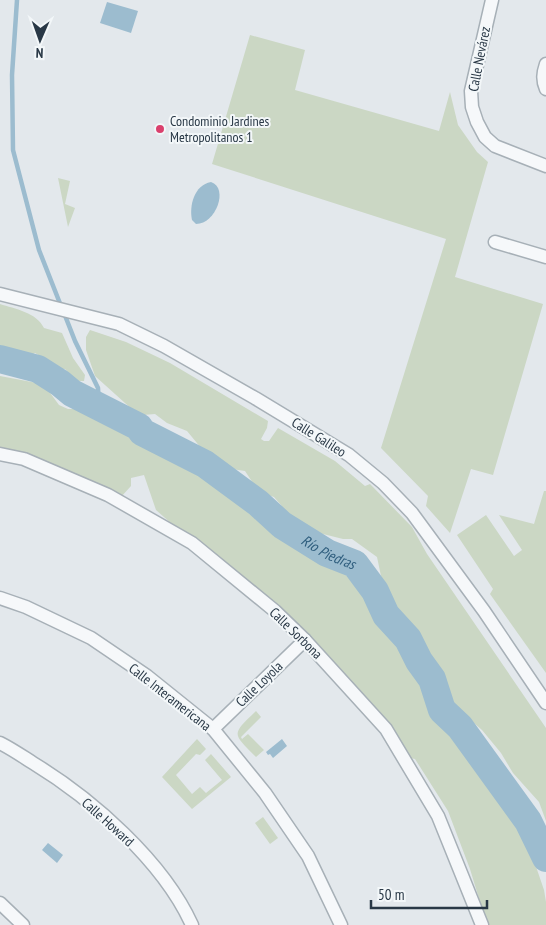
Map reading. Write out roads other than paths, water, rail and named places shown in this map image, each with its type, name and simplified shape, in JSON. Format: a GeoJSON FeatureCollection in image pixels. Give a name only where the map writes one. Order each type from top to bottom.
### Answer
{"type":"FeatureCollection","features":[{"type":"Feature","properties":{"kind":"street","name":"Calle Nevárez"},"geometry":{"type":"LineString","coordinates":[[492,0],[471,91],[472,107],[485,137],[495,146],[546,166]]}},
{"type":"Feature","properties":{"kind":"street"},"geometry":{"type":"LineString","coordinates":[[546,64],[543,81],[546,89]]}},
{"type":"Feature","properties":{"kind":"street"},"geometry":{"type":"LineString","coordinates":[[495,242],[546,257]]}},
{"type":"Feature","properties":{"kind":"street","name":"Calle Galileo"},"geometry":{"type":"LineString","coordinates":[[0,294],[119,324],[164,346],[255,398],[349,456],[383,483],[412,513],[484,611],[546,703]]}},
{"type":"Feature","properties":{"kind":"street","name":"Calle Sorbona"},"geometry":{"type":"LineString","coordinates":[[0,454],[24,459],[108,495],[192,543],[275,611],[305,640],[386,729],[438,816],[482,925]]}},
{"type":"Feature","properties":{"kind":"street","name":"Calle Interamericana"},"geometry":{"type":"LineString","coordinates":[[0,598],[91,638],[147,676],[213,729],[265,793],[308,856],[341,925]]}},
{"type":"Feature","properties":{"kind":"street","name":"Calle Loyola"},"geometry":{"type":"LineString","coordinates":[[213,729],[305,640]]}},
{"type":"Feature","properties":{"kind":"street","name":"Calle Howard"},"geometry":{"type":"LineString","coordinates":[[0,743],[58,778],[107,818],[150,861],[185,910],[192,925]]}},
{"type":"Feature","properties":{"kind":"street"},"geometry":{"type":"LineString","coordinates":[[0,904],[23,925]]}},
{"type":"Feature","properties":{"kind":"water"},"geometry":{"type":"Polygon","coordinates":[[[107,2],[138,11],[131,33],[100,23],[107,2]]]}},
{"type":"Feature","properties":{"kind":"water"},"geometry":{"type":"Polygon","coordinates":[[[211,182],[219,191],[218,205],[209,218],[196,224],[192,220],[191,214],[194,197],[200,187],[211,182]]]}},
{"type":"Feature","properties":{"kind":"water"},"geometry":{"type":"Polygon","coordinates":[[[282,739],[287,746],[273,758],[270,754],[268,755],[266,752],[282,739]]]}},
{"type":"Feature","properties":{"kind":"water"},"geometry":{"type":"Polygon","coordinates":[[[48,843],[63,855],[57,863],[42,850],[48,843]]]}},
{"type":"Feature","properties":{"kind":"waterway"},"geometry":{"type":"LineString","coordinates":[[17,0],[12,75],[13,150],[39,250],[61,306]]}},
{"type":"Feature","properties":{"kind":"waterway"},"geometry":{"type":"LineString","coordinates":[[64,313],[75,341],[98,388],[99,407]]}},
{"type":"Feature","properties":{"kind":"waterway","name":"Río Piedras"},"geometry":{"type":"LineString","coordinates":[[0,359],[38,369],[72,393],[139,427],[142,432],[205,464],[258,503],[282,525],[327,553],[355,564],[375,591],[386,615],[408,639],[419,661],[432,679],[442,710],[460,727],[528,821],[546,858]]}},
{"type":"Feature","properties":{"kind":"place","name":"Condominio Jardines Metropolitanos 1"},"geometry":{"type":"Point","coordinates":[160,129]}}]}
